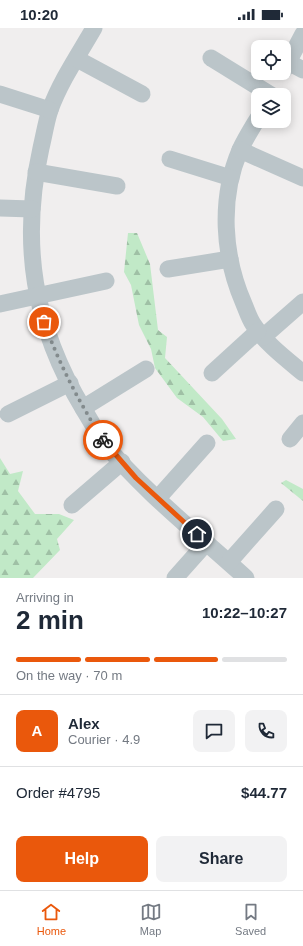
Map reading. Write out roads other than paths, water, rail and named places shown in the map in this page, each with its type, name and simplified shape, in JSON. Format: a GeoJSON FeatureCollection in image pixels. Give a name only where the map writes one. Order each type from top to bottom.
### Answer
{"type":"FeatureCollection","features":[{"type":"Feature","properties":{"kind":"street"},"geometry":{"type":"LineString","coordinates":[[94,28],[50,110],[36,172],[30,247],[37,296],[56,353],[70,384],[104,442],[158,498],[246,578]]}},
{"type":"Feature","properties":{"kind":"street"},"geometry":{"type":"LineString","coordinates":[[291,66],[303,34]]}},
{"type":"Feature","properties":{"kind":"street"},"geometry":{"type":"LineString","coordinates":[[211,58],[260,88]]}},
{"type":"Feature","properties":{"kind":"street"},"geometry":{"type":"LineString","coordinates":[[77,59],[142,94]]}},
{"type":"Feature","properties":{"kind":"street"},"geometry":{"type":"LineString","coordinates":[[0,94],[50,110]]}},
{"type":"Feature","properties":{"kind":"street"},"geometry":{"type":"LineString","coordinates":[[252,128],[240,150],[231,178],[225,228],[234,282],[252,323],[260,334],[268,344],[303,373]]}},
{"type":"Feature","properties":{"kind":"street"},"geometry":{"type":"LineString","coordinates":[[240,150],[303,178]]}},
{"type":"Feature","properties":{"kind":"street"},"geometry":{"type":"LineString","coordinates":[[170,159],[231,178]]}},
{"type":"Feature","properties":{"kind":"street"},"geometry":{"type":"LineString","coordinates":[[36,172],[117,186]]}},
{"type":"Feature","properties":{"kind":"street"},"geometry":{"type":"LineString","coordinates":[[0,208],[32,209]]}},
{"type":"Feature","properties":{"kind":"street"},"geometry":{"type":"LineString","coordinates":[[168,269],[230,260]]}},
{"type":"Feature","properties":{"kind":"street"},"geometry":{"type":"LineString","coordinates":[[0,304],[106,281]]}},
{"type":"Feature","properties":{"kind":"street"},"geometry":{"type":"LineString","coordinates":[[212,373],[260,334],[303,302]]}},
{"type":"Feature","properties":{"kind":"street"},"geometry":{"type":"LineString","coordinates":[[83,408],[146,369]]}},
{"type":"Feature","properties":{"kind":"street"},"geometry":{"type":"LineString","coordinates":[[8,414],[70,384]]}},
{"type":"Feature","properties":{"kind":"street"},"geometry":{"type":"LineString","coordinates":[[290,439],[303,423]]}},
{"type":"Feature","properties":{"kind":"street"},"geometry":{"type":"LineString","coordinates":[[158,498],[207,443]]}},
{"type":"Feature","properties":{"kind":"street"},"geometry":{"type":"LineString","coordinates":[[72,505],[122,462]]}},
{"type":"Feature","properties":{"kind":"street"},"geometry":{"type":"LineString","coordinates":[[229,562],[276,509]]}},
{"type":"Feature","properties":{"kind":"street"},"geometry":{"type":"LineString","coordinates":[[175,578],[207,542]]}}]}
